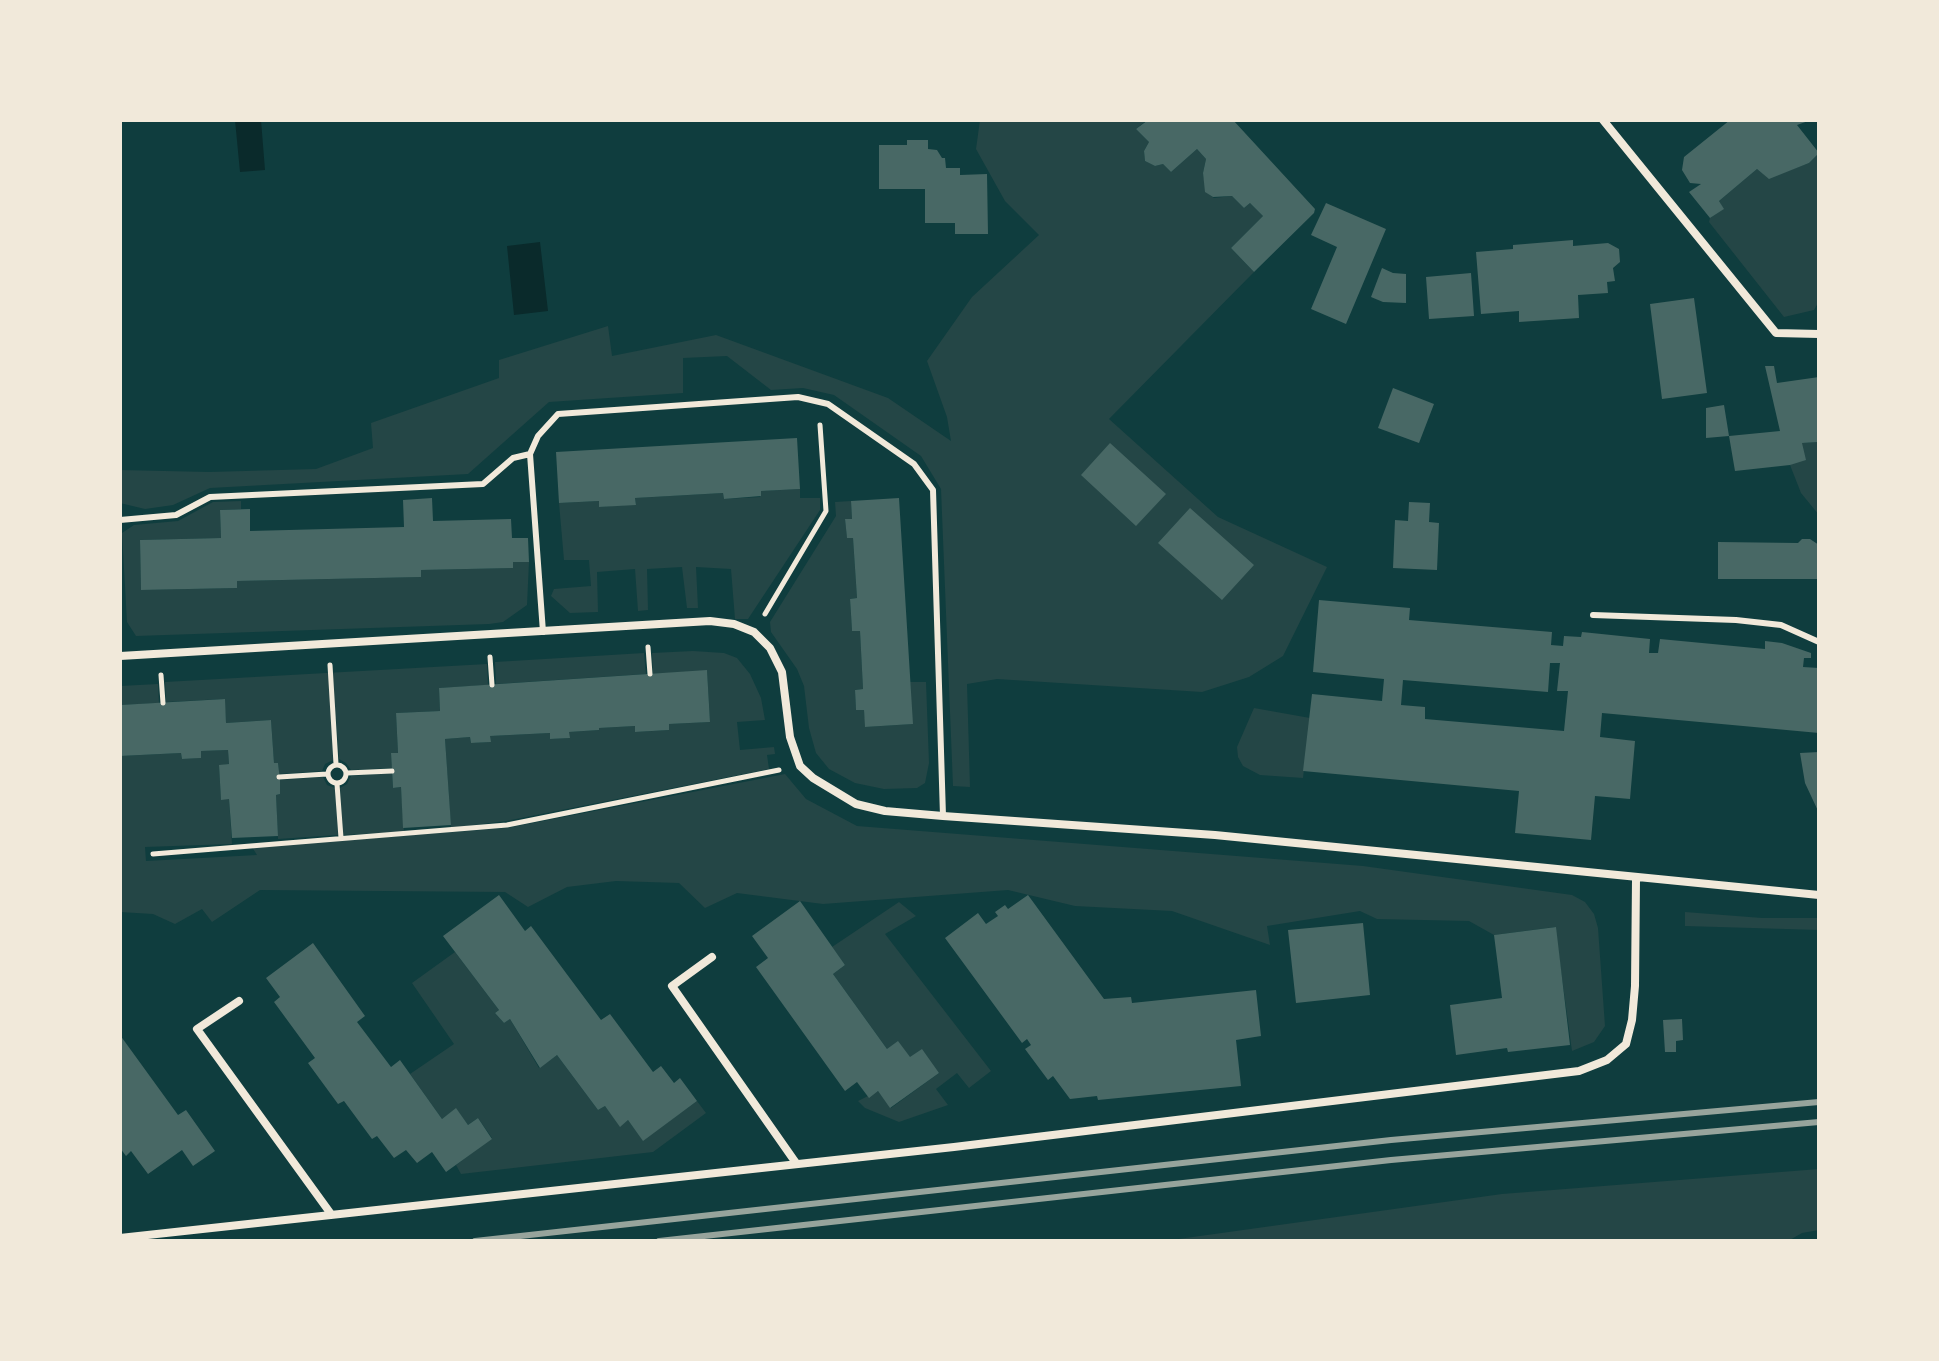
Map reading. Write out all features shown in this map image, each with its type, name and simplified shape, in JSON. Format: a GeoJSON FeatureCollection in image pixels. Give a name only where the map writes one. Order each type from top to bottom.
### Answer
{"type":"FeatureCollection","features":[{"type":"Feature","properties":{"kind":"street"},"geometry":{"type":"LineString","coordinates":[[1603,120],[1776,333],[1819,334]]}},
{"type":"Feature","properties":{"kind":"street"},"geometry":{"type":"LineString","coordinates":[[120,656],[710,621],[734,624],[754,632],[770,648],[782,672],[790,737],[800,766],[823,785],[856,804],[885,811],[1215,835],[1819,895]]}},
{"type":"Feature","properties":{"kind":"street"},"geometry":{"type":"LineString","coordinates":[[120,1238],[954,1147],[1579,1071],[1607,1060],[1626,1044],[1635,986],[1636,879]]}},
{"type":"Feature","properties":{"kind":"street"},"geometry":{"type":"LineString","coordinates":[[712,957],[672,986],[796,1163]]}},
{"type":"Feature","properties":{"kind":"street"},"geometry":{"type":"LineString","coordinates":[[239,1001],[197,1029],[331,1214]]}},
{"type":"Feature","properties":{"kind":"lane"},"geometry":{"type":"LineString","coordinates":[[543,632],[530,454],[538,436],[558,414],[798,397],[828,404],[914,464],[933,490],[943,816]]}},
{"type":"Feature","properties":{"kind":"lane"},"geometry":{"type":"LineString","coordinates":[[120,520],[176,515],[210,497],[483,484],[513,458],[530,454]]}},
{"type":"Feature","properties":{"kind":"lane"},"geometry":{"type":"LineString","coordinates":[[1593,615],[1736,620],[1781,625],[1819,642]]}},
{"type":"Feature","properties":{"kind":"lane"},"geometry":{"type":"LineString","coordinates":[[120,649],[120,656]]}},
{"type":"Feature","properties":{"kind":"path"},"geometry":{"type":"LineString","coordinates":[[754,632],[826,511],[819,402]]}},
{"type":"Feature","properties":{"kind":"path"},"geometry":{"type":"LineString","coordinates":[[331,674],[336,764]]}},
{"type":"Feature","properties":{"kind":"path"},"geometry":{"type":"LineString","coordinates":[[337,784],[330,781],[327,774],[329,767],[336,764],[343,766],[347,773]]}},
{"type":"Feature","properties":{"kind":"path"},"geometry":{"type":"LineString","coordinates":[[153,854],[507,825],[800,766]]}},
{"type":"Feature","properties":{"kind":"path"},"geometry":{"type":"LineString","coordinates":[[347,773],[392,771]]}},
{"type":"Feature","properties":{"kind":"path"},"geometry":{"type":"LineString","coordinates":[[337,784],[344,780],[347,773]]}},
{"type":"Feature","properties":{"kind":"path"},"geometry":{"type":"LineString","coordinates":[[279,777],[327,774]]}},
{"type":"Feature","properties":{"kind":"path"},"geometry":{"type":"LineString","coordinates":[[337,784],[341,838]]}},
{"type":"Feature","properties":{"kind":"shaded area"},"geometry":{"type":"Polygon","coordinates":[[[235,120],[261,120],[265,170],[240,172],[235,120]]]}},
{"type":"Feature","properties":{"kind":"shaded area"},"geometry":{"type":"Polygon","coordinates":[[[980,120],[1147,120],[1136,129],[1149,142],[1144,151],[1145,161],[1155,166],[1163,164],[1171,172],[1197,149],[1206,159],[1203,173],[1206,192],[1214,198],[1232,196],[1244,208],[1250,203],[1263,216],[1231,248],[1254,272],[1109,419],[1218,517],[1327,567],[1283,656],[1249,677],[1202,692],[997,679],[967,684],[970,787],[953,786],[941,489],[921,456],[834,395],[803,388],[771,390],[727,356],[683,358],[683,393],[549,402],[468,474],[210,488],[173,505],[145,509],[120,503],[120,470],[209,472],[316,469],[373,448],[371,423],[499,378],[499,360],[608,326],[612,356],[716,335],[888,398],[951,441],[947,417],[927,361],[972,297],[1039,235],[1005,201],[976,149],[980,120]]]}},
{"type":"Feature","properties":{"kind":"shaded area"},"geometry":{"type":"Polygon","coordinates":[[[1819,153],[1819,301],[1814,310],[1784,317],[1709,222],[1723,209],[1719,201],[1757,169],[1769,178],[1809,163],[1819,153]]]}},
{"type":"Feature","properties":{"kind":"shaded area"},"geometry":{"type":"Polygon","coordinates":[[[540,242],[548,311],[514,315],[507,246],[540,242]]]}},
{"type":"Feature","properties":{"kind":"shaded area"},"geometry":{"type":"Polygon","coordinates":[[[1819,442],[1819,515],[1801,493],[1790,465],[1802,443],[1819,442]]]}},
{"type":"Feature","properties":{"kind":"shaded area"},"geometry":{"type":"Polygon","coordinates":[[[800,489],[800,498],[820,498],[820,510],[748,619],[735,619],[731,569],[696,567],[698,608],[687,608],[682,567],[647,569],[648,610],[638,611],[635,569],[597,572],[598,612],[570,613],[551,596],[554,589],[591,586],[589,560],[564,560],[559,503],[599,501],[599,507],[636,504],[635,498],[723,493],[724,499],[760,497],[761,491],[800,489]]]}},
{"type":"Feature","properties":{"kind":"shaded area"},"geometry":{"type":"Polygon","coordinates":[[[241,501],[241,509],[220,510],[221,538],[140,540],[141,590],[237,588],[237,581],[420,577],[421,570],[512,568],[513,562],[529,562],[527,605],[503,622],[489,624],[136,636],[127,622],[122,533],[134,525],[178,521],[213,502],[241,501]]]}},
{"type":"Feature","properties":{"kind":"shaded area"},"geometry":{"type":"Polygon","coordinates":[[[851,501],[852,519],[845,519],[847,537],[853,538],[857,598],[850,599],[852,631],[860,631],[863,689],[855,690],[856,710],[864,710],[866,727],[912,724],[910,682],[926,682],[929,763],[925,783],[917,788],[884,789],[855,783],[829,769],[816,753],[809,728],[804,686],[797,669],[771,632],[770,622],[836,516],[835,502],[851,501]]]}},
{"type":"Feature","properties":{"kind":"shaded area"},"geometry":{"type":"Polygon","coordinates":[[[644,653],[646,674],[496,684],[495,662],[644,653]]]}},
{"type":"Feature","properties":{"kind":"shaded area"},"geometry":{"type":"Polygon","coordinates":[[[652,653],[724,653],[737,658],[750,674],[761,698],[765,720],[737,722],[740,750],[774,747],[775,754],[767,755],[769,769],[506,821],[451,828],[445,739],[470,737],[471,743],[490,742],[490,736],[550,733],[551,739],[569,738],[569,732],[599,728],[635,726],[636,732],[669,730],[669,724],[710,722],[707,671],[653,674],[652,653]]]}},
{"type":"Feature","properties":{"kind":"shaded area"},"geometry":{"type":"Polygon","coordinates":[[[487,664],[488,685],[439,688],[440,711],[396,713],[398,753],[391,753],[392,768],[351,770],[339,759],[336,718],[331,717],[333,760],[325,764],[322,771],[279,774],[278,763],[274,763],[271,720],[226,723],[224,699],[166,702],[165,682],[487,664]]]}},
{"type":"Feature","properties":{"kind":"shaded area"},"geometry":{"type":"Polygon","coordinates":[[[158,684],[159,703],[120,705],[120,686],[158,684]]]}},
{"type":"Feature","properties":{"kind":"shaded area"},"geometry":{"type":"Polygon","coordinates":[[[1254,708],[1310,718],[1303,778],[1260,775],[1243,766],[1237,747],[1254,708]]]}},
{"type":"Feature","properties":{"kind":"shaded area"},"geometry":{"type":"Polygon","coordinates":[[[228,750],[229,764],[219,766],[221,799],[229,799],[232,844],[145,847],[146,861],[257,855],[252,847],[507,828],[785,774],[806,799],[857,826],[1363,866],[1572,895],[1585,902],[1594,914],[1598,928],[1605,1026],[1594,1042],[1572,1051],[1555,927],[1494,935],[1469,921],[1377,919],[1360,911],[1267,926],[1270,945],[1172,911],[1075,906],[1008,890],[823,904],[737,893],[705,908],[679,883],[616,881],[567,887],[528,907],[505,892],[260,890],[212,922],[202,909],[175,924],[153,914],[120,912],[120,756],[181,753],[182,759],[200,758],[201,751],[228,750]]]}},
{"type":"Feature","properties":{"kind":"shaded area"},"geometry":{"type":"Polygon","coordinates":[[[392,773],[393,788],[401,787],[404,832],[343,835],[340,788],[347,784],[351,776],[392,773]]]}},
{"type":"Feature","properties":{"kind":"shaded area"},"geometry":{"type":"Polygon","coordinates":[[[323,777],[327,785],[335,788],[338,835],[278,839],[276,795],[280,794],[280,780],[323,777]]]}},
{"type":"Feature","properties":{"kind":"shaded area"},"geometry":{"type":"Polygon","coordinates":[[[899,902],[916,916],[885,934],[991,1071],[969,1088],[957,1073],[936,1089],[948,1105],[899,1122],[865,1108],[858,1101],[878,1091],[891,1108],[939,1073],[887,1049],[833,974],[845,965],[832,947],[899,902]]]}},
{"type":"Feature","properties":{"kind":"shaded area"},"geometry":{"type":"Polygon","coordinates":[[[1685,912],[1762,918],[1819,918],[1819,930],[1685,926],[1685,912]]]}},
{"type":"Feature","properties":{"kind":"shaded area"},"geometry":{"type":"Polygon","coordinates":[[[455,952],[499,1010],[495,1013],[504,1023],[510,1019],[539,1068],[557,1055],[598,1110],[605,1106],[620,1126],[628,1120],[643,1140],[697,1101],[706,1113],[653,1152],[461,1174],[456,1165],[492,1138],[478,1118],[468,1125],[456,1109],[442,1119],[410,1074],[454,1044],[412,983],[455,952]]]}},
{"type":"Feature","properties":{"kind":"shaded area"},"geometry":{"type":"Polygon","coordinates":[[[1819,1169],[1819,1230],[1802,1233],[1788,1241],[1164,1241],[1502,1194],[1819,1169]]]}},
{"type":"Feature","properties":{"kind":"building"},"geometry":{"type":"Polygon","coordinates":[[[1148,120],[1233,120],[1315,209],[1314,213],[1254,272],[1231,248],[1263,216],[1250,203],[1244,208],[1232,196],[1213,197],[1205,192],[1203,173],[1206,159],[1197,149],[1171,172],[1163,164],[1155,166],[1145,161],[1144,151],[1149,142],[1136,129],[1148,120]]]}},
{"type":"Feature","properties":{"kind":"building"},"geometry":{"type":"Polygon","coordinates":[[[1730,120],[1811,120],[1797,125],[1819,153],[1809,163],[1769,179],[1757,169],[1719,201],[1724,209],[1710,218],[1689,192],[1701,184],[1690,183],[1682,170],[1684,157],[1730,120]]]}},
{"type":"Feature","properties":{"kind":"building"},"geometry":{"type":"Polygon","coordinates":[[[907,140],[928,140],[928,149],[937,150],[945,158],[946,168],[960,168],[960,175],[987,174],[988,234],[955,234],[955,223],[925,223],[925,189],[879,189],[879,145],[907,145],[907,140]]]}},
{"type":"Feature","properties":{"kind":"building"},"geometry":{"type":"Polygon","coordinates":[[[1326,203],[1386,229],[1346,324],[1311,309],[1337,247],[1311,235],[1326,203]]]}},
{"type":"Feature","properties":{"kind":"building"},"geometry":{"type":"Polygon","coordinates":[[[1573,240],[1573,246],[1608,243],[1619,249],[1620,262],[1613,268],[1615,281],[1607,282],[1608,293],[1578,295],[1579,318],[1519,322],[1519,311],[1481,314],[1476,252],[1513,249],[1513,245],[1573,240]]]}},
{"type":"Feature","properties":{"kind":"building"},"geometry":{"type":"Polygon","coordinates":[[[1382,268],[1406,274],[1406,303],[1383,302],[1371,297],[1382,268]]]}},
{"type":"Feature","properties":{"kind":"building"},"geometry":{"type":"Polygon","coordinates":[[[1471,273],[1474,316],[1429,319],[1426,277],[1471,273]]]}},
{"type":"Feature","properties":{"kind":"building"},"geometry":{"type":"Polygon","coordinates":[[[1694,298],[1707,393],[1662,399],[1650,304],[1694,298]]]}},
{"type":"Feature","properties":{"kind":"building"},"geometry":{"type":"Polygon","coordinates":[[[1765,366],[1774,366],[1777,383],[1819,377],[1819,442],[1802,443],[1806,460],[1790,465],[1735,471],[1729,436],[1780,431],[1765,366]]]}},
{"type":"Feature","properties":{"kind":"building"},"geometry":{"type":"Polygon","coordinates":[[[1393,388],[1434,404],[1419,443],[1378,428],[1393,388]]]}},
{"type":"Feature","properties":{"kind":"building"},"geometry":{"type":"Polygon","coordinates":[[[1724,405],[1729,436],[1706,438],[1706,408],[1724,405]]]}},
{"type":"Feature","properties":{"kind":"building"},"geometry":{"type":"Polygon","coordinates":[[[797,438],[800,489],[761,491],[761,496],[724,499],[723,493],[635,498],[636,505],[599,507],[599,501],[559,503],[556,452],[797,438]]]}},
{"type":"Feature","properties":{"kind":"building"},"geometry":{"type":"Polygon","coordinates":[[[1110,443],[1166,494],[1136,526],[1081,475],[1110,443]]]}},
{"type":"Feature","properties":{"kind":"building"},"geometry":{"type":"Polygon","coordinates":[[[432,498],[433,521],[511,519],[512,538],[528,538],[529,562],[513,562],[513,568],[421,570],[421,577],[237,581],[237,588],[141,590],[140,540],[221,538],[220,510],[250,509],[250,531],[404,527],[403,500],[432,498]]]}},
{"type":"Feature","properties":{"kind":"building"},"geometry":{"type":"Polygon","coordinates":[[[899,498],[913,724],[865,727],[864,710],[856,710],[855,690],[863,689],[860,631],[852,631],[850,599],[857,598],[853,538],[847,538],[845,519],[852,519],[851,501],[899,498]]]}},
{"type":"Feature","properties":{"kind":"building"},"geometry":{"type":"Polygon","coordinates":[[[1409,502],[1430,503],[1429,522],[1439,523],[1437,570],[1393,568],[1395,520],[1408,521],[1409,502]]]}},
{"type":"Feature","properties":{"kind":"building"},"geometry":{"type":"Polygon","coordinates":[[[1190,508],[1254,565],[1222,600],[1158,543],[1190,508]]]}},
{"type":"Feature","properties":{"kind":"building"},"geometry":{"type":"Polygon","coordinates":[[[1802,539],[1810,539],[1819,545],[1819,579],[1718,579],[1718,542],[1798,543],[1802,539]]]}},
{"type":"Feature","properties":{"kind":"building"},"geometry":{"type":"Polygon","coordinates":[[[1319,600],[1410,608],[1409,620],[1552,632],[1551,645],[1563,646],[1564,636],[1581,637],[1582,632],[1650,639],[1649,653],[1658,653],[1660,639],[1765,649],[1765,641],[1782,643],[1811,653],[1811,658],[1804,658],[1803,667],[1819,668],[1819,733],[1602,713],[1600,737],[1635,741],[1630,799],[1595,796],[1591,840],[1515,833],[1519,791],[1303,771],[1312,694],[1382,701],[1384,679],[1313,672],[1319,600]],[[1550,663],[1548,692],[1403,680],[1401,705],[1425,707],[1425,719],[1564,731],[1568,691],[1557,691],[1560,663],[1550,663]]]}},
{"type":"Feature","properties":{"kind":"building"},"geometry":{"type":"Polygon","coordinates":[[[707,670],[710,722],[669,724],[669,730],[635,732],[635,726],[599,728],[569,732],[570,738],[550,739],[550,733],[490,736],[491,742],[471,743],[470,737],[445,739],[451,825],[403,828],[401,787],[393,788],[391,753],[398,753],[396,713],[440,711],[439,688],[707,670]]]}},
{"type":"Feature","properties":{"kind":"building"},"geometry":{"type":"Polygon","coordinates":[[[225,699],[226,723],[271,720],[274,763],[278,763],[280,780],[280,794],[276,795],[278,836],[232,838],[229,799],[221,800],[219,765],[229,764],[228,750],[201,751],[201,758],[182,759],[181,753],[120,756],[120,705],[225,699]]]}},
{"type":"Feature","properties":{"kind":"building"},"geometry":{"type":"Polygon","coordinates":[[[1819,752],[1819,813],[1805,783],[1800,753],[1819,752]]]}},
{"type":"Feature","properties":{"kind":"building"},"geometry":{"type":"Polygon","coordinates":[[[499,895],[525,931],[531,926],[601,1020],[610,1014],[653,1072],[661,1066],[674,1083],[680,1078],[697,1101],[643,1141],[628,1120],[620,1127],[605,1106],[598,1110],[557,1055],[540,1068],[510,1019],[504,1023],[495,1013],[499,1010],[443,936],[499,895]]]}},
{"type":"Feature","properties":{"kind":"building"},"geometry":{"type":"Polygon","coordinates":[[[1028,895],[1104,999],[1131,997],[1132,1003],[1256,990],[1261,1036],[1236,1040],[1241,1086],[1098,1100],[1097,1096],[1070,1099],[1053,1076],[1048,1080],[1025,1049],[1031,1045],[1027,1039],[1022,1043],[945,938],[978,913],[986,924],[998,916],[995,912],[1005,905],[1008,909],[1028,895]]]}},
{"type":"Feature","properties":{"kind":"building"},"geometry":{"type":"Polygon","coordinates":[[[800,901],[845,965],[833,974],[887,1049],[898,1041],[910,1057],[922,1049],[939,1073],[890,1108],[878,1091],[869,1098],[857,1082],[845,1091],[756,967],[768,958],[752,936],[800,901]]]}},
{"type":"Feature","properties":{"kind":"building"},"geometry":{"type":"Polygon","coordinates":[[[1363,923],[1370,995],[1296,1003],[1288,930],[1363,923]]]}},
{"type":"Feature","properties":{"kind":"building"},"geometry":{"type":"Polygon","coordinates":[[[1556,927],[1570,1045],[1508,1052],[1507,1048],[1456,1055],[1450,1005],[1502,998],[1494,935],[1556,927]]]}},
{"type":"Feature","properties":{"kind":"building"},"geometry":{"type":"Polygon","coordinates":[[[313,943],[365,1016],[357,1022],[391,1067],[400,1060],[442,1119],[456,1108],[468,1125],[478,1118],[492,1139],[446,1172],[432,1152],[417,1163],[406,1150],[394,1158],[377,1136],[372,1139],[344,1101],[338,1104],[308,1063],[315,1058],[274,1002],[280,997],[266,978],[313,943]]]}},
{"type":"Feature","properties":{"kind":"building"},"geometry":{"type":"Polygon","coordinates":[[[1682,1019],[1683,1040],[1676,1041],[1676,1052],[1665,1052],[1663,1020],[1682,1019]]]}},
{"type":"Feature","properties":{"kind":"building"},"geometry":{"type":"Polygon","coordinates":[[[120,1035],[178,1115],[186,1110],[215,1151],[193,1166],[182,1150],[148,1174],[131,1151],[126,1156],[120,1148],[120,1035]]]}},
{"type":"Feature","properties":{"kind":"railway"},"geometry":{"type":"LineString","coordinates":[[475,1241],[1391,1140],[1819,1102]]}},
{"type":"Feature","properties":{"kind":"railway"},"geometry":{"type":"LineString","coordinates":[[659,1241],[1391,1160],[1819,1122]]}}]}
